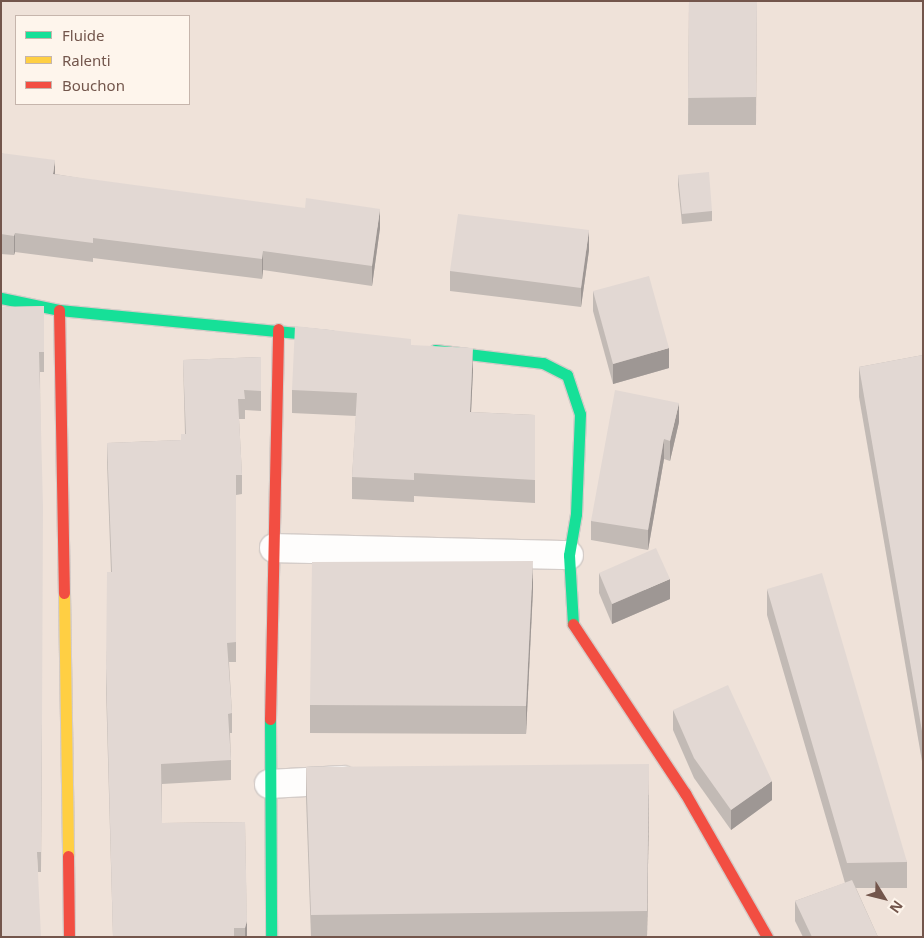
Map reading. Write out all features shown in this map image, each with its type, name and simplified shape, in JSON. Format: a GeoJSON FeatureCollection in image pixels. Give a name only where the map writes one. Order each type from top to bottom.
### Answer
{"type":"FeatureCollection","features":[{"type":"Feature","properties":{"kind":"street"},"geometry":{"type":"LineString","coordinates":[[1,298],[59,310],[347,338]]}},
{"type":"Feature","properties":{"kind":"street"},"geometry":{"type":"LineString","coordinates":[[59,310],[69,937]]}},
{"type":"Feature","properties":{"kind":"street"},"geometry":{"type":"LineString","coordinates":[[271,937],[269,784],[278,330]]}},
{"type":"Feature","properties":{"kind":"street"},"geometry":{"type":"LineString","coordinates":[[426,348],[544,363],[567,375],[580,414],[576,514],[569,555],[572,623],[668,766],[767,937]]}},
{"type":"Feature","properties":{"kind":"street"},"geometry":{"type":"LineString","coordinates":[[274,548],[569,555]]}},
{"type":"Feature","properties":{"kind":"street"},"geometry":{"type":"LineString","coordinates":[[638,768],[668,766]]}},
{"type":"Feature","properties":{"kind":"street"},"geometry":{"type":"LineString","coordinates":[[269,784],[369,779]]}},
{"type":"Feature","properties":{"kind":"shaded area"},"geometry":{"type":"Polygon","coordinates":[[[1,1],[923,1],[923,937],[1,937],[1,1]]]}},
{"type":"Feature","properties":{"kind":"building"},"geometry":{"type":"Polygon","coordinates":[[[689,1],[757,1],[756,97],[688,98],[689,1]]]}},
{"type":"Feature","properties":{"kind":"building"},"geometry":{"type":"Polygon","coordinates":[[[1,153],[55,160],[53,174],[305,208],[306,198],[380,209],[372,266],[263,251],[262,259],[93,238],[93,243],[15,233],[14,236],[1,234],[1,153]]]}},
{"type":"Feature","properties":{"kind":"building"},"geometry":{"type":"Polygon","coordinates":[[[709,172],[712,211],[682,214],[678,175],[709,172]]]}},
{"type":"Feature","properties":{"kind":"building"},"geometry":{"type":"Polygon","coordinates":[[[458,214],[589,230],[581,288],[450,271],[458,214]]]}},
{"type":"Feature","properties":{"kind":"building"},"geometry":{"type":"Polygon","coordinates":[[[649,276],[669,348],[613,364],[593,291],[649,276]]]}},
{"type":"Feature","properties":{"kind":"building"},"geometry":{"type":"Polygon","coordinates":[[[44,306],[44,352],[39,352],[43,507],[41,852],[37,852],[41,937],[1,937],[1,307],[44,306]]]}},
{"type":"Feature","properties":{"kind":"building"},"geometry":{"type":"Polygon","coordinates":[[[295,326],[411,339],[411,345],[473,348],[470,412],[535,415],[535,480],[414,473],[414,480],[352,477],[357,393],[292,390],[295,326]]]}},
{"type":"Feature","properties":{"kind":"building"},"geometry":{"type":"Polygon","coordinates":[[[923,355],[923,737],[859,367],[923,355]]]}},
{"type":"Feature","properties":{"kind":"building"},"geometry":{"type":"Polygon","coordinates":[[[261,357],[261,391],[244,390],[245,399],[238,399],[242,475],[236,475],[236,642],[227,643],[232,713],[228,714],[231,760],[161,764],[162,823],[245,822],[247,921],[245,928],[234,928],[234,937],[113,937],[106,668],[107,572],[112,572],[107,443],[181,440],[181,434],[186,434],[183,360],[261,357]]]}},
{"type":"Feature","properties":{"kind":"building"},"geometry":{"type":"Polygon","coordinates":[[[615,390],[679,403],[670,441],[664,439],[648,530],[591,521],[615,390]]]}},
{"type":"Feature","properties":{"kind":"building"},"geometry":{"type":"Polygon","coordinates":[[[656,548],[670,579],[612,604],[599,573],[656,548]]]}},
{"type":"Feature","properties":{"kind":"building"},"geometry":{"type":"Polygon","coordinates":[[[533,561],[526,706],[310,705],[312,562],[533,561]]]}},
{"type":"Feature","properties":{"kind":"building"},"geometry":{"type":"Polygon","coordinates":[[[822,573],[907,862],[847,863],[767,589],[822,573]]]}},
{"type":"Feature","properties":{"kind":"building"},"geometry":{"type":"Polygon","coordinates":[[[728,685],[772,781],[731,810],[694,758],[673,710],[728,685]]]}},
{"type":"Feature","properties":{"kind":"building"},"geometry":{"type":"Polygon","coordinates":[[[649,764],[647,911],[311,915],[306,767],[649,764]]]}},
{"type":"Feature","properties":{"kind":"building"},"geometry":{"type":"Polygon","coordinates":[[[852,880],[878,937],[812,937],[795,901],[852,880]]]}},
{"type":"Feature","properties":{"kind":"traffic: fast"},"geometry":{"type":"LineString","coordinates":[[1,298],[59,310],[331,336]]}},
{"type":"Feature","properties":{"kind":"traffic: fast"},"geometry":{"type":"LineString","coordinates":[[435,350],[543,363],[567,375],[580,414],[576,514],[569,555],[573,624]]}},
{"type":"Feature","properties":{"kind":"traffic: fast"},"geometry":{"type":"LineString","coordinates":[[270,719],[271,937]]}},
{"type":"Feature","properties":{"kind":"traffic: slow"},"geometry":{"type":"LineString","coordinates":[[64,593],[68,856]]}},
{"type":"Feature","properties":{"kind":"traffic: jam"},"geometry":{"type":"LineString","coordinates":[[59,310],[64,593]]}},
{"type":"Feature","properties":{"kind":"traffic: jam"},"geometry":{"type":"LineString","coordinates":[[270,719],[278,329]]}},
{"type":"Feature","properties":{"kind":"traffic: jam"},"geometry":{"type":"LineString","coordinates":[[573,624],[685,793],[767,937]]}},
{"type":"Feature","properties":{"kind":"traffic: jam"},"geometry":{"type":"LineString","coordinates":[[68,856],[69,937]]}}]}
